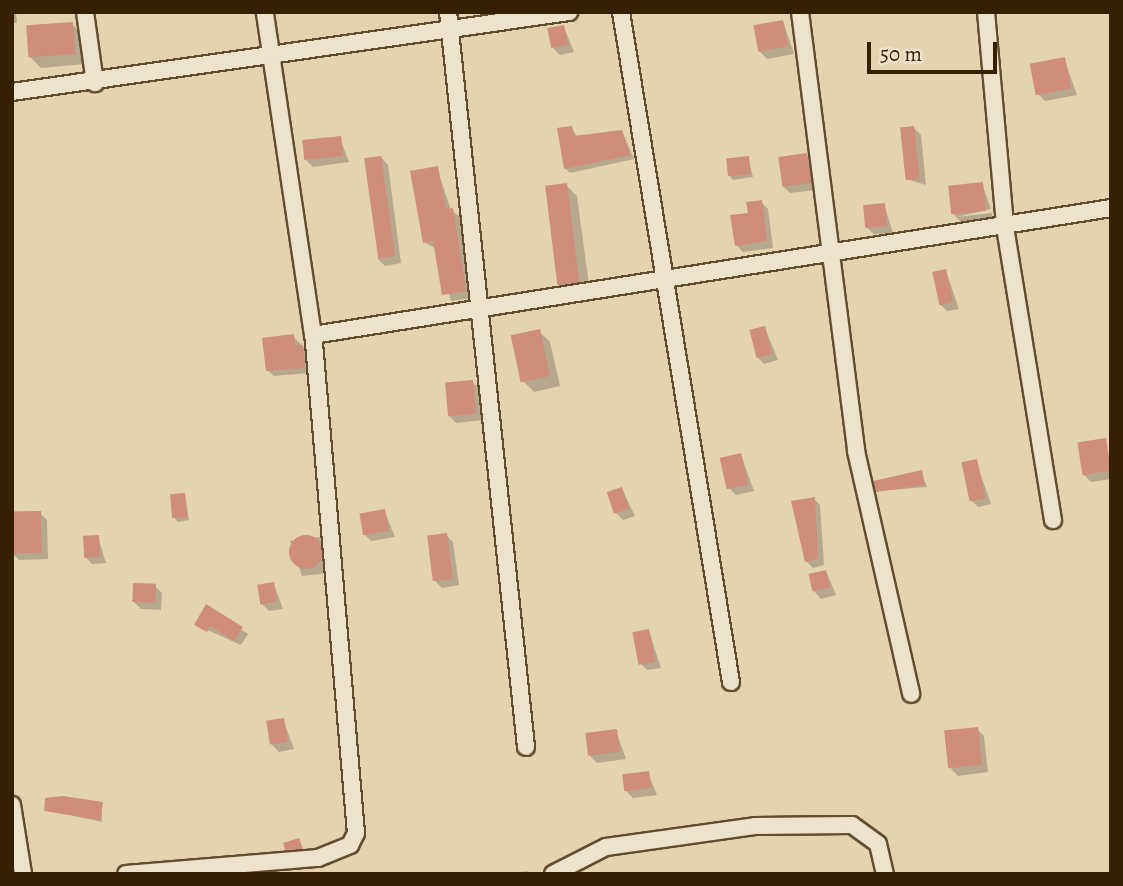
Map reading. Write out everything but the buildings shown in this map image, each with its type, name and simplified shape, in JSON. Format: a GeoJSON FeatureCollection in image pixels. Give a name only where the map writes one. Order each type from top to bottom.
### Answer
{"type":"FeatureCollection","features":[{"type":"Feature","properties":{"kind":"street"},"geometry":{"type":"LineString","coordinates":[[85,12],[95,83]]}},
{"type":"Feature","properties":{"kind":"street"},"geometry":{"type":"LineString","coordinates":[[126,874],[316,866],[350,845],[356,833],[313,335],[265,12]]}},
{"type":"Feature","properties":{"kind":"street"},"geometry":{"type":"LineString","coordinates":[[12,92],[95,83],[449,20],[569,12]]}},
{"type":"Feature","properties":{"kind":"street"},"geometry":{"type":"LineString","coordinates":[[621,12],[661,283],[731,682]]}},
{"type":"Feature","properties":{"kind":"street"},"geometry":{"type":"LineString","coordinates":[[800,12],[835,252],[856,451],[911,694]]}},
{"type":"Feature","properties":{"kind":"street"},"geometry":{"type":"LineString","coordinates":[[986,12],[1005,227],[1053,520]]}},
{"type":"Feature","properties":{"kind":"street"},"geometry":{"type":"LineString","coordinates":[[449,20],[482,307],[526,747]]}},
{"type":"Feature","properties":{"kind":"street"},"geometry":{"type":"LineString","coordinates":[[313,335],[482,307],[661,283],[1111,208]]}},
{"type":"Feature","properties":{"kind":"street"},"geometry":{"type":"LineString","coordinates":[[12,805],[23,874]]}},
{"type":"Feature","properties":{"kind":"street"},"geometry":{"type":"LineString","coordinates":[[553,874],[606,847],[755,826],[852,825],[878,844],[885,874]]}}]}
